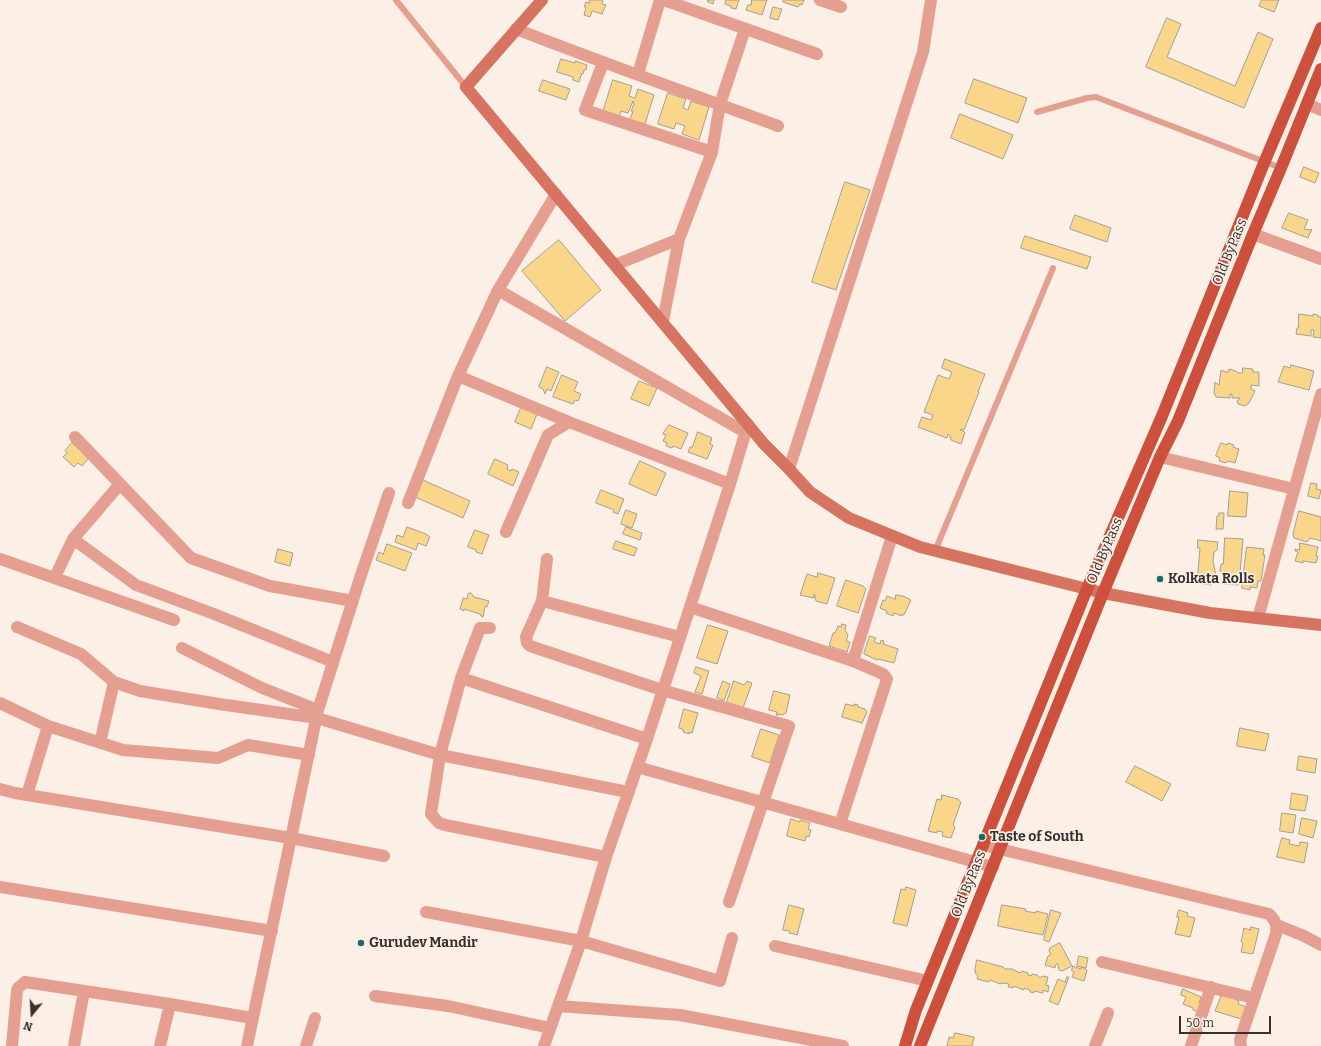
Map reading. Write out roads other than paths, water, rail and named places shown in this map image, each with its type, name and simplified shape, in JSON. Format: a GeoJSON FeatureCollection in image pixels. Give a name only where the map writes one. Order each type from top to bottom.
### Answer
{"type":"FeatureCollection","features":[{"type":"Feature","properties":{"kind":"main road"},"geometry":{"type":"LineString","coordinates":[[905,1046],[916,1010],[976,862],[1088,589],[1162,416],[1264,163],[1321,28]]}},
{"type":"Feature","properties":{"kind":"main road","name":"Old ByPass"},"geometry":{"type":"LineString","coordinates":[[920,1046],[1103,593],[1160,457],[1178,420],[1253,234],[1282,168],[1321,69]]}},
{"type":"Feature","properties":{"kind":"main road"},"geometry":{"type":"LineString","coordinates":[[1162,416],[1178,420]]}},
{"type":"Feature","properties":{"kind":"street"},"geometry":{"type":"LineString","coordinates":[[542,0],[466,87],[663,321],[746,428],[764,444],[810,492],[849,518],[920,547],[935,551],[1103,593],[1210,613],[1321,625]]}},
{"type":"Feature","properties":{"kind":"street"},"geometry":{"type":"LineString","coordinates":[[638,74],[660,0]]}},
{"type":"Feature","properties":{"kind":"street"},"geometry":{"type":"LineString","coordinates":[[664,0],[817,54]]}},
{"type":"Feature","properties":{"kind":"street"},"geometry":{"type":"LineString","coordinates":[[820,0],[840,7]]}},
{"type":"Feature","properties":{"kind":"street"},"geometry":{"type":"LineString","coordinates":[[789,469],[922,52],[931,0]]}},
{"type":"Feature","properties":{"kind":"street"},"geometry":{"type":"LineString","coordinates":[[516,29],[603,63],[638,74],[778,126]]}},
{"type":"Feature","properties":{"kind":"street"},"geometry":{"type":"LineString","coordinates":[[663,321],[679,239],[712,152],[720,104],[745,29]]}},
{"type":"Feature","properties":{"kind":"street"},"geometry":{"type":"LineString","coordinates":[[603,63],[585,110],[712,152]]}},
{"type":"Feature","properties":{"kind":"street"},"geometry":{"type":"LineString","coordinates":[[1307,104],[1321,110]]}},
{"type":"Feature","properties":{"kind":"street"},"geometry":{"type":"LineString","coordinates":[[408,503],[458,376],[498,290],[556,194]]}},
{"type":"Feature","properties":{"kind":"street"},"geometry":{"type":"LineString","coordinates":[[1253,234],[1321,259]]}},
{"type":"Feature","properties":{"kind":"street"},"geometry":{"type":"LineString","coordinates":[[616,265],[679,239]]}},
{"type":"Feature","properties":{"kind":"street"},"geometry":{"type":"LineString","coordinates":[[498,290],[746,428]]}},
{"type":"Feature","properties":{"kind":"street"},"geometry":{"type":"LineString","coordinates":[[458,376],[569,422],[730,484]]}},
{"type":"Feature","properties":{"kind":"street"},"geometry":{"type":"LineString","coordinates":[[1258,618],[1321,394]]}},
{"type":"Feature","properties":{"kind":"street"},"geometry":{"type":"LineString","coordinates":[[506,532],[548,435],[569,422]]}},
{"type":"Feature","properties":{"kind":"street"},"geometry":{"type":"LineString","coordinates":[[544,1046],[690,608],[730,484],[746,428]]}},
{"type":"Feature","properties":{"kind":"street"},"geometry":{"type":"LineString","coordinates":[[75,437],[191,558],[270,586],[353,601]]}},
{"type":"Feature","properties":{"kind":"street"},"geometry":{"type":"LineString","coordinates":[[1160,457],[1294,489]]}},
{"type":"Feature","properties":{"kind":"street"},"geometry":{"type":"LineString","coordinates":[[55,577],[73,539],[120,484]]}},
{"type":"Feature","properties":{"kind":"street"},"geometry":{"type":"LineString","coordinates":[[247,1046],[318,714],[333,662],[389,493]]}},
{"type":"Feature","properties":{"kind":"street"},"geometry":{"type":"LineString","coordinates":[[853,662],[892,536]]}},
{"type":"Feature","properties":{"kind":"street"},"geometry":{"type":"LineString","coordinates":[[73,539],[136,585],[214,614],[333,662]]}},
{"type":"Feature","properties":{"kind":"street"},"geometry":{"type":"LineString","coordinates":[[0,559],[55,577],[174,620]]}},
{"type":"Feature","properties":{"kind":"street"},"geometry":{"type":"LineString","coordinates":[[547,559],[542,601],[526,637],[527,643],[530,646],[662,690],[789,726],[729,902]]}},
{"type":"Feature","properties":{"kind":"street"},"geometry":{"type":"LineString","coordinates":[[542,601],[680,637]]}},
{"type":"Feature","properties":{"kind":"street"},"geometry":{"type":"LineString","coordinates":[[690,608],[853,662],[883,674],[887,679],[840,824]]}},
{"type":"Feature","properties":{"kind":"street"},"geometry":{"type":"LineString","coordinates":[[17,627],[81,654],[114,682],[140,691],[219,704],[318,714]]}},
{"type":"Feature","properties":{"kind":"street"},"geometry":{"type":"LineString","coordinates":[[490,628],[480,628],[461,678],[440,755],[431,814],[439,823],[606,857]]}},
{"type":"Feature","properties":{"kind":"street"},"geometry":{"type":"LineString","coordinates":[[182,648],[318,714],[440,755],[628,792]]}},
{"type":"Feature","properties":{"kind":"street"},"geometry":{"type":"LineString","coordinates":[[461,678],[647,739]]}},
{"type":"Feature","properties":{"kind":"street"},"geometry":{"type":"LineString","coordinates":[[100,743],[114,682]]}},
{"type":"Feature","properties":{"kind":"street"},"geometry":{"type":"LineString","coordinates":[[0,703],[48,726],[123,750],[218,758],[248,745],[309,755]]}},
{"type":"Feature","properties":{"kind":"street"},"geometry":{"type":"LineString","coordinates":[[27,795],[48,726]]}},
{"type":"Feature","properties":{"kind":"street"},"geometry":{"type":"LineString","coordinates":[[637,767],[992,867]]}},
{"type":"Feature","properties":{"kind":"street"},"geometry":{"type":"LineString","coordinates":[[0,789],[15,793],[291,838],[384,856]]}},
{"type":"Feature","properties":{"kind":"street"},"geometry":{"type":"LineString","coordinates":[[984,845],[1269,914],[1275,919],[1277,925],[1276,934],[1240,1040],[1241,1046]]}},
{"type":"Feature","properties":{"kind":"street"},"geometry":{"type":"LineString","coordinates":[[0,887],[272,931]]}},
{"type":"Feature","properties":{"kind":"street"},"geometry":{"type":"LineString","coordinates":[[426,912],[580,941],[720,981],[732,938]]}},
{"type":"Feature","properties":{"kind":"street"},"geometry":{"type":"LineString","coordinates":[[1277,925],[1304,936],[1321,946]]}},
{"type":"Feature","properties":{"kind":"street"},"geometry":{"type":"LineString","coordinates":[[775,946],[928,981]]}},
{"type":"Feature","properties":{"kind":"street"},"geometry":{"type":"LineString","coordinates":[[1102,962],[1254,998]]}},
{"type":"Feature","properties":{"kind":"street"},"geometry":{"type":"LineString","coordinates":[[12,1046],[17,991],[21,984],[25,982],[252,1018]]}},
{"type":"Feature","properties":{"kind":"street"},"geometry":{"type":"LineString","coordinates":[[1191,1046],[1211,987]]}},
{"type":"Feature","properties":{"kind":"street"},"geometry":{"type":"LineString","coordinates":[[74,1046],[84,991]]}},
{"type":"Feature","properties":{"kind":"street"},"geometry":{"type":"LineString","coordinates":[[375,996],[448,1006],[550,1028]]}},
{"type":"Feature","properties":{"kind":"street"},"geometry":{"type":"LineString","coordinates":[[160,1046],[170,1004]]}},
{"type":"Feature","properties":{"kind":"street"},"geometry":{"type":"LineString","coordinates":[[558,1006],[680,1015],[843,1046]]}},
{"type":"Feature","properties":{"kind":"street"},"geometry":{"type":"LineString","coordinates":[[1096,1046],[1108,1013]]}},
{"type":"Feature","properties":{"kind":"street"},"geometry":{"type":"LineString","coordinates":[[306,1046],[315,1018]]}},
{"type":"Feature","properties":{"kind":"lane"},"geometry":{"type":"LineString","coordinates":[[396,0],[466,87]]}},
{"type":"Feature","properties":{"kind":"lane"},"geometry":{"type":"LineString","coordinates":[[1037,112],[1087,98],[1096,97],[1264,163],[1282,168]]}},
{"type":"Feature","properties":{"kind":"lane"},"geometry":{"type":"LineString","coordinates":[[935,551],[1053,268]]}},
{"type":"Feature","properties":{"kind":"place","name":"Kolkata Rolls"},"geometry":{"type":"Point","coordinates":[1160,579]}},
{"type":"Feature","properties":{"kind":"place","name":"Taste of South"},"geometry":{"type":"Point","coordinates":[982,837]}},
{"type":"Feature","properties":{"kind":"place","name":"Gurudev Mandir"},"geometry":{"type":"Point","coordinates":[361,943]}}]}
